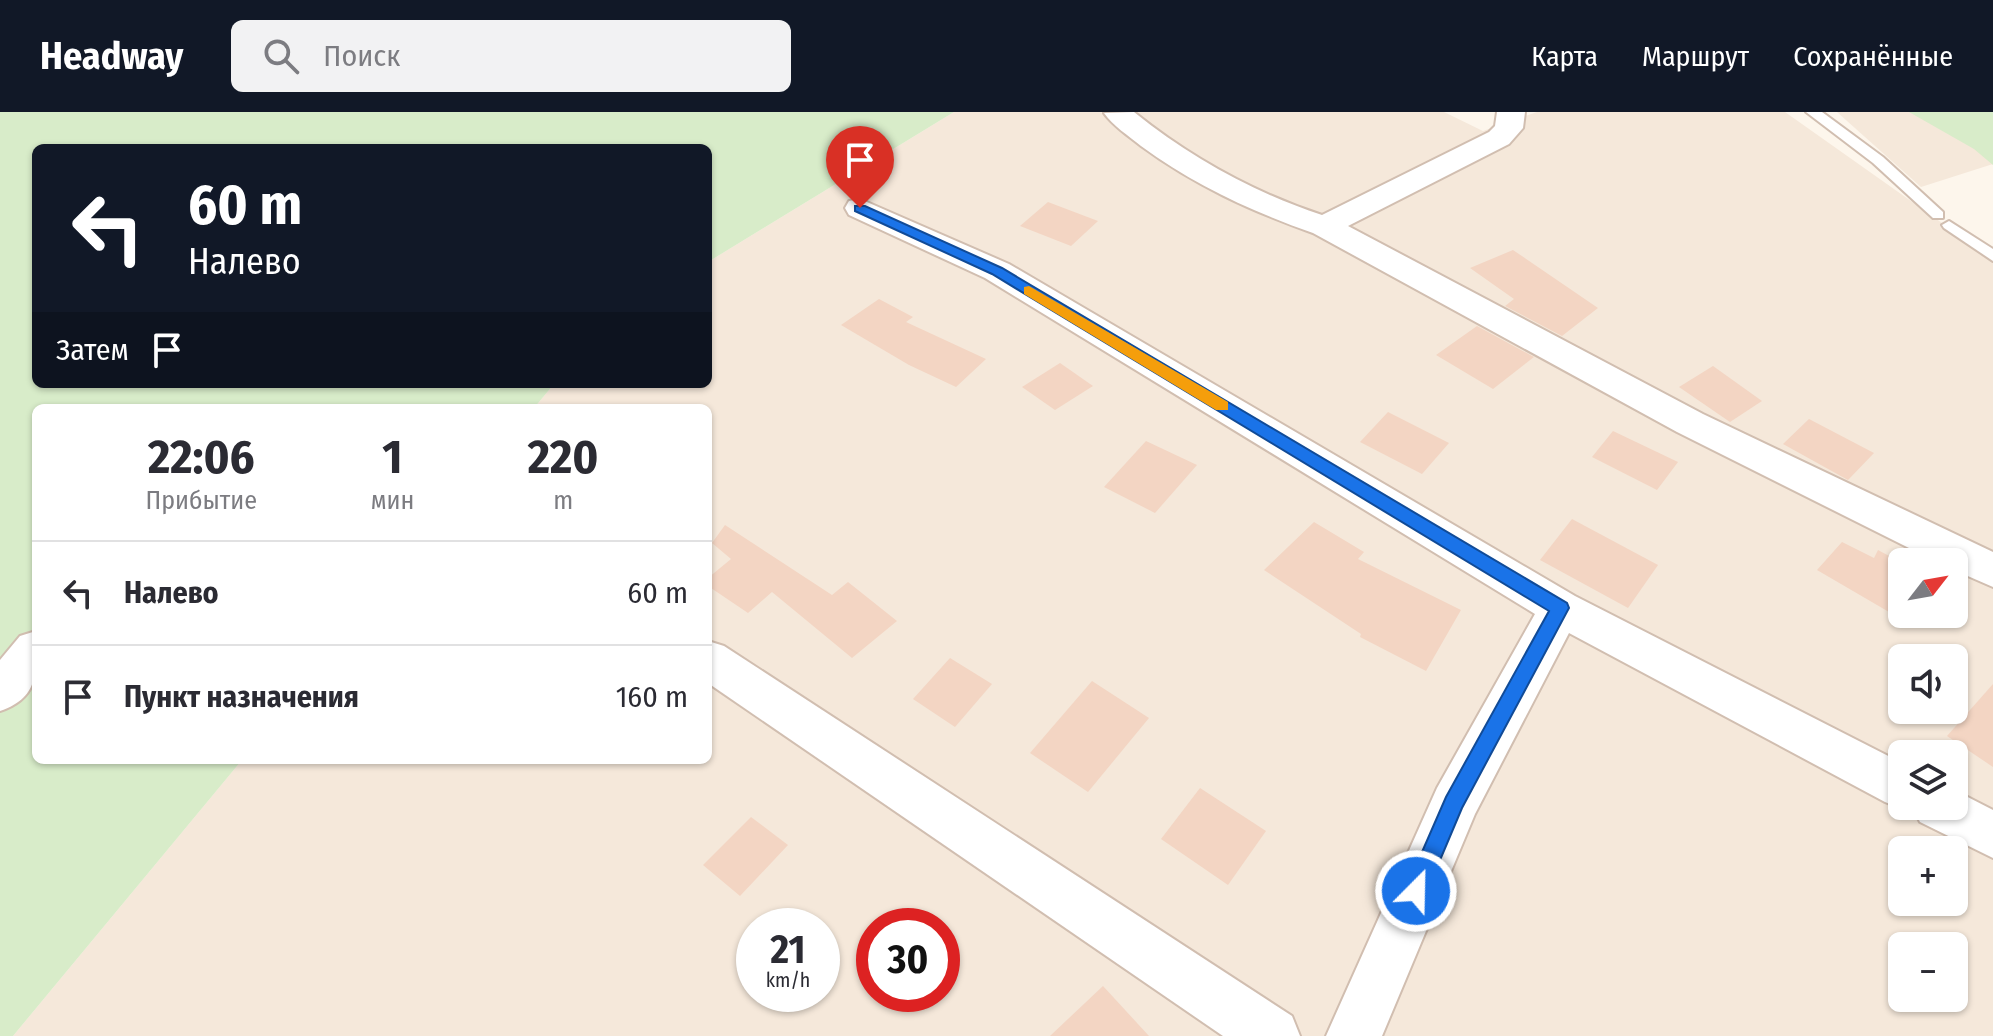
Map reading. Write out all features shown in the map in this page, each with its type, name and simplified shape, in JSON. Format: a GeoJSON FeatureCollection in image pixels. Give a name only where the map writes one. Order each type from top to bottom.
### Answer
{"type":"FeatureCollection","features":[{"type":"Feature","properties":{"kind":"street"},"geometry":{"type":"LineString","coordinates":[[1324,226],[1499,138],[1509,128],[1511,112]]}},
{"type":"Feature","properties":{"kind":"street"},"geometry":{"type":"LineString","coordinates":[[1118,113],[1147,138],[1216,184],[1270,209],[1324,226],[1690,423],[1993,571]]}},
{"type":"Feature","properties":{"kind":"street"},"geometry":{"type":"LineString","coordinates":[[860,208],[997,271],[1560,608],[1888,780]]}},
{"type":"Feature","properties":{"kind":"street"},"geometry":{"type":"LineString","coordinates":[[1354,1036],[1454,804],[1560,608]]}},
{"type":"Feature","properties":{"kind":"street"},"geometry":{"type":"LineString","coordinates":[[0,692],[32,654]]}},
{"type":"Feature","properties":{"kind":"street"},"geometry":{"type":"LineString","coordinates":[[712,662],[1272,1036]]}},
{"type":"Feature","properties":{"kind":"street"},"geometry":{"type":"LineString","coordinates":[[1964,820],[1993,835]]}},
{"type":"Feature","properties":{"kind":"lane"},"geometry":{"type":"LineString","coordinates":[[1813,112],[1878,160],[1943,220],[1993,256]]}},
{"type":"Feature","properties":{"kind":"shaded area"},"geometry":{"type":"Polygon","coordinates":[[[954,112],[1444,112],[1483,131],[1537,112],[1785,112],[1993,259],[1993,1036],[13,1036],[239,764],[712,764],[712,404],[537,404],[551,388],[712,388],[712,260],[954,112]]]}},
{"type":"Feature","properties":{"kind":"shaded area"},"geometry":{"type":"Polygon","coordinates":[[[1837,112],[1940,112],[1993,164],[1921,187],[1837,112]]]}},
{"type":"Feature","properties":{"kind":"green space"},"geometry":{"type":"Polygon","coordinates":[[[0,112],[954,112],[712,260],[712,144],[32,144],[32,388],[551,388],[537,404],[32,404],[32,764],[239,764],[13,1036],[0,1036],[0,112]]]}},
{"type":"Feature","properties":{"kind":"green space"},"geometry":{"type":"Polygon","coordinates":[[[1909,112],[1993,112],[1993,165],[1974,149],[1909,112]]]}},
{"type":"Feature","properties":{"kind":"building"},"geometry":{"type":"Polygon","coordinates":[[[1048,202],[1098,221],[1071,246],[1020,226],[1048,202]]]}},
{"type":"Feature","properties":{"kind":"building"},"geometry":{"type":"Polygon","coordinates":[[[1513,250],[1598,308],[1562,336],[1505,306],[1514,299],[1470,268],[1513,250]]]}},
{"type":"Feature","properties":{"kind":"building"},"geometry":{"type":"Polygon","coordinates":[[[879,299],[913,317],[906,322],[986,359],[956,387],[909,365],[841,325],[879,299]]]}},
{"type":"Feature","properties":{"kind":"building"},"geometry":{"type":"Polygon","coordinates":[[[1477,326],[1534,357],[1493,389],[1436,355],[1477,326]]]}},
{"type":"Feature","properties":{"kind":"building"},"geometry":{"type":"Polygon","coordinates":[[[1060,363],[1093,386],[1055,410],[1022,387],[1060,363]]]}},
{"type":"Feature","properties":{"kind":"building"},"geometry":{"type":"Polygon","coordinates":[[[1713,366],[1762,401],[1730,422],[1679,387],[1713,366]]]}},
{"type":"Feature","properties":{"kind":"building"},"geometry":{"type":"Polygon","coordinates":[[[1388,412],[1449,443],[1422,474],[1360,442],[1388,412]]]}},
{"type":"Feature","properties":{"kind":"building"},"geometry":{"type":"Polygon","coordinates":[[[1809,419],[1874,453],[1848,480],[1783,444],[1809,419]]]}},
{"type":"Feature","properties":{"kind":"building"},"geometry":{"type":"Polygon","coordinates":[[[1613,431],[1678,462],[1657,490],[1592,457],[1613,431]]]}},
{"type":"Feature","properties":{"kind":"building"},"geometry":{"type":"Polygon","coordinates":[[[1146,441],[1197,465],[1155,513],[1104,487],[1146,441]]]}},
{"type":"Feature","properties":{"kind":"building"},"geometry":{"type":"Polygon","coordinates":[[[1572,519],[1658,565],[1628,608],[1540,560],[1572,519]]]}},
{"type":"Feature","properties":{"kind":"building"},"geometry":{"type":"Polygon","coordinates":[[[1314,522],[1364,552],[1358,559],[1461,610],[1426,671],[1360,637],[1361,634],[1264,570],[1314,522]]]}},
{"type":"Feature","properties":{"kind":"building"},"geometry":{"type":"Polygon","coordinates":[[[725,525],[832,595],[848,582],[897,621],[852,658],[772,592],[748,613],[712,589],[712,575],[731,559],[712,543],[725,525]]]}},
{"type":"Feature","properties":{"kind":"building"},"geometry":{"type":"Polygon","coordinates":[[[1842,542],[1874,558],[1878,550],[1888,555],[1888,611],[1817,570],[1842,542]]]}},
{"type":"Feature","properties":{"kind":"building"},"geometry":{"type":"Polygon","coordinates":[[[950,658],[992,684],[955,727],[913,699],[950,658]]]}},
{"type":"Feature","properties":{"kind":"building"},"geometry":{"type":"Polygon","coordinates":[[[1092,681],[1149,718],[1088,792],[1030,753],[1092,681]]]}},
{"type":"Feature","properties":{"kind":"building"},"geometry":{"type":"Polygon","coordinates":[[[1993,684],[1993,767],[1968,750],[1968,740],[1953,740],[1947,736],[1958,724],[1968,724],[1968,712],[1993,684]]]}},
{"type":"Feature","properties":{"kind":"building"},"geometry":{"type":"Polygon","coordinates":[[[1200,788],[1266,831],[1228,885],[1161,839],[1200,788]]]}},
{"type":"Feature","properties":{"kind":"building"},"geometry":{"type":"Polygon","coordinates":[[[751,817],[788,845],[740,896],[703,865],[751,817]]]}},
{"type":"Feature","properties":{"kind":"building"},"geometry":{"type":"Polygon","coordinates":[[[1103,986],[1149,1036],[1050,1036],[1103,986]]]}},
{"type":"Feature","properties":{"kind":"slow traffic"},"geometry":{"type":"LineString","coordinates":[[1029,290],[1222,406]]}},
{"type":"Feature","properties":{"kind":"route"},"geometry":{"type":"LineString","coordinates":[[860,208],[997,271],[1560,608],[1454,804],[1416,891]]}}]}
